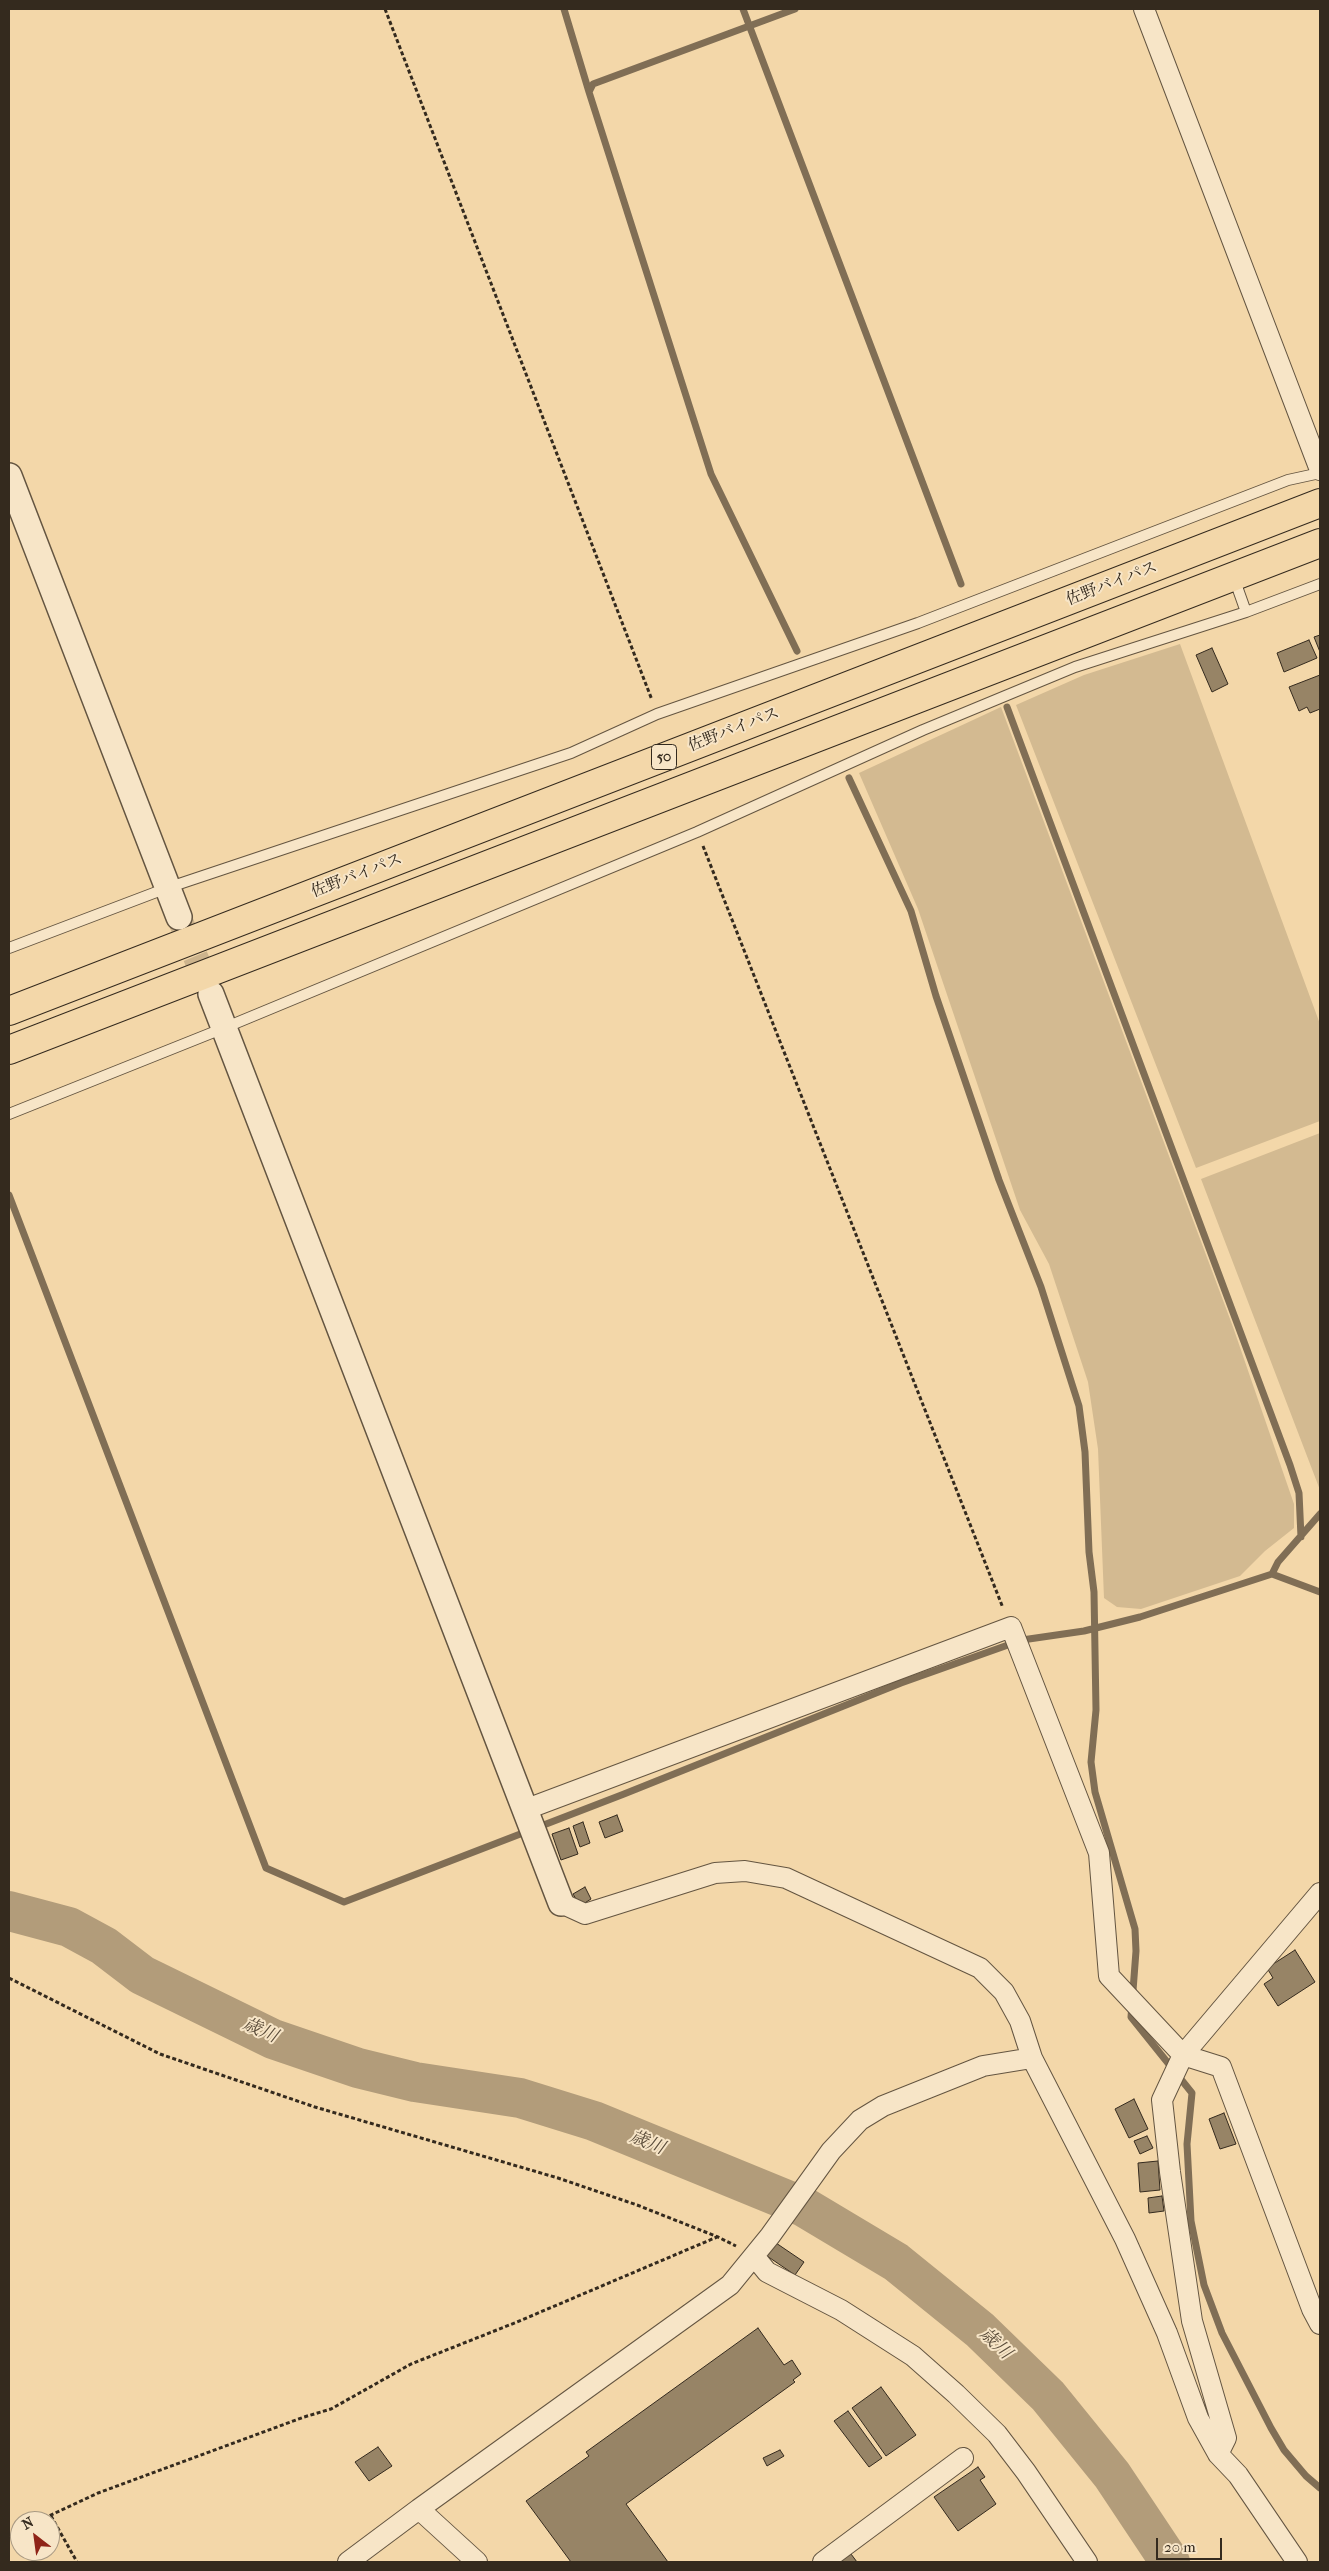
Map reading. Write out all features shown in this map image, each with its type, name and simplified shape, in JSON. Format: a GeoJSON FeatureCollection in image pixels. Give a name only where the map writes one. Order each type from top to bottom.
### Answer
{"type":"FeatureCollection","features":[{"type":"Feature","properties":{"kind":"highway","name":"佐野バイパス"},"geometry":{"type":"LineString","coordinates":[[9,1011],[1320,504]]}},
{"type":"Feature","properties":{"kind":"highway","name":"50"},"geometry":{"type":"LineString","coordinates":[[9,1050],[1320,542]]}},
{"type":"Feature","properties":{"kind":"street"},"geometry":{"type":"LineString","coordinates":[[1144,9],[1320,471]]}},
{"type":"Feature","properties":{"kind":"street"},"geometry":{"type":"LineString","coordinates":[[9,476],[179,917]]}},
{"type":"Feature","properties":{"kind":"street"},"geometry":{"type":"LineString","coordinates":[[211,994],[561,1903],[585,1914],[715,1872],[745,1871],[786,1878],[980,1968],[1004,1992],[1016,2014],[1032,2058],[1126,2239],[1167,2333],[1198,2418],[1218,2454],[1238,2475],[1297,2562]]}},
{"type":"Feature","properties":{"kind":"street"},"geometry":{"type":"LineString","coordinates":[[524,1810],[1011,1627],[1099,1853],[1109,1976],[1181,2058],[1221,2066],[1312,2309],[1320,2324]]}},
{"type":"Feature","properties":{"kind":"street"},"geometry":{"type":"LineString","coordinates":[[1218,2454],[1226,2438],[1192,2321],[1170,2172],[1162,2100],[1181,2058],[1320,1892]]}},
{"type":"Feature","properties":{"kind":"street"},"geometry":{"type":"LineString","coordinates":[[348,2562],[419,2508],[730,2285],[770,2236],[831,2151],[860,2120],[884,2106],[983,2066],[1032,2058]]}},
{"type":"Feature","properties":{"kind":"street"},"geometry":{"type":"LineString","coordinates":[[754,2256],[767,2272],[841,2310],[913,2356],[956,2394],[1002,2442],[1026,2472],[1086,2562]]}},
{"type":"Feature","properties":{"kind":"street"},"geometry":{"type":"LineString","coordinates":[[823,2562],[963,2458]]}},
{"type":"Feature","properties":{"kind":"street"},"geometry":{"type":"LineString","coordinates":[[419,2508],[477,2562]]}},
{"type":"Feature","properties":{"kind":"lane"},"geometry":{"type":"LineString","coordinates":[[9,948],[167,888],[571,753],[658,714],[918,623],[1288,480],[1320,471]]}},
{"type":"Feature","properties":{"kind":"lane"},"geometry":{"type":"LineString","coordinates":[[1233,576],[1246,612]]}},
{"type":"Feature","properties":{"kind":"lane"},"geometry":{"type":"LineString","coordinates":[[9,1114],[224,1028],[697,832],[923,730],[1075,667],[1246,612],[1320,584]]}},
{"type":"Feature","properties":{"kind":"path"},"geometry":{"type":"LineString","coordinates":[[385,9],[658,714]]}},
{"type":"Feature","properties":{"kind":"path"},"geometry":{"type":"LineString","coordinates":[[697,832],[1011,1627]]}},
{"type":"Feature","properties":{"kind":"path"},"geometry":{"type":"LineString","coordinates":[[9,1978],[160,2054],[314,2107],[558,2178],[637,2205],[718,2237],[754,2256]]}},
{"type":"Feature","properties":{"kind":"path"},"geometry":{"type":"LineString","coordinates":[[60,2512],[98,2493],[304,2417],[331,2409],[410,2364],[517,2322],[718,2237]]}},
{"type":"Feature","properties":{"kind":"path"},"geometry":{"type":"LineString","coordinates":[[60,2533],[76,2562]]}},
{"type":"Feature","properties":{"kind":"shaded area"},"geometry":{"type":"Polygon","coordinates":[[[1180,644],[1320,1024],[1320,1121],[1196,1168],[1016,705],[1084,675],[1180,644]]]}},
{"type":"Feature","properties":{"kind":"shaded area"},"geometry":{"type":"Polygon","coordinates":[[[1001,707],[1233,1327],[1294,1504],[1294,1528],[1265,1551],[1240,1576],[1141,1609],[1117,1607],[1104,1598],[1098,1449],[1088,1382],[1049,1264],[1020,1210],[918,909],[859,773],[1001,707]]]}},
{"type":"Feature","properties":{"kind":"shaded area"},"geometry":{"type":"Polygon","coordinates":[[[1320,1133],[1320,1490],[1201,1179],[1320,1133]]]}},
{"type":"Feature","properties":{"kind":"building"},"geometry":{"type":"Polygon","coordinates":[[[1320,635],[1320,652],[1314,637],[1320,635]]]}},
{"type":"Feature","properties":{"kind":"building"},"geometry":{"type":"Polygon","coordinates":[[[1309,640],[1317,658],[1284,672],[1277,653],[1309,640]]]}},
{"type":"Feature","properties":{"kind":"building"},"geometry":{"type":"Polygon","coordinates":[[[1212,648],[1228,684],[1212,692],[1196,655],[1212,648]]]}},
{"type":"Feature","properties":{"kind":"building"},"geometry":{"type":"Polygon","coordinates":[[[1320,675],[1320,709],[1310,713],[1307,707],[1299,711],[1289,687],[1320,675]]]}},
{"type":"Feature","properties":{"kind":"building"},"geometry":{"type":"Polygon","coordinates":[[[617,1815],[623,1831],[605,1838],[599,1822],[617,1815]]]}},
{"type":"Feature","properties":{"kind":"building"},"geometry":{"type":"Polygon","coordinates":[[[583,1822],[590,1843],[580,1847],[573,1826],[583,1822]]]}},
{"type":"Feature","properties":{"kind":"building"},"geometry":{"type":"Polygon","coordinates":[[[569,1828],[578,1854],[561,1860],[552,1834],[569,1828]]]}},
{"type":"Feature","properties":{"kind":"building"},"geometry":{"type":"Polygon","coordinates":[[[585,1887],[591,1899],[580,1906],[573,1894],[585,1887]]]}},
{"type":"Feature","properties":{"kind":"building"},"geometry":{"type":"Polygon","coordinates":[[[1295,1950],[1315,1982],[1278,2006],[1264,1984],[1273,1978],[1267,1968],[1295,1950]]]}},
{"type":"Feature","properties":{"kind":"building"},"geometry":{"type":"Polygon","coordinates":[[[1134,2099],[1148,2129],[1129,2138],[1115,2109],[1134,2099]]]}},
{"type":"Feature","properties":{"kind":"building"},"geometry":{"type":"Polygon","coordinates":[[[1224,2113],[1236,2144],[1220,2149],[1209,2119],[1224,2113]]]}},
{"type":"Feature","properties":{"kind":"building"},"geometry":{"type":"Polygon","coordinates":[[[1147,2136],[1153,2148],[1140,2154],[1134,2141],[1147,2136]]]}},
{"type":"Feature","properties":{"kind":"building"},"geometry":{"type":"Polygon","coordinates":[[[1158,2161],[1160,2190],[1140,2192],[1138,2163],[1158,2161]]]}},
{"type":"Feature","properties":{"kind":"building"},"geometry":{"type":"Polygon","coordinates":[[[1162,2196],[1164,2211],[1149,2213],[1148,2198],[1162,2196]]]}},
{"type":"Feature","properties":{"kind":"building"},"geometry":{"type":"Polygon","coordinates":[[[776,2243],[804,2262],[795,2275],[767,2256],[776,2243]]]}},
{"type":"Feature","properties":{"kind":"building"},"geometry":{"type":"Polygon","coordinates":[[[758,2328],[784,2365],[792,2360],[801,2374],[793,2380],[795,2382],[626,2504],[668,2562],[571,2562],[526,2501],[589,2456],[586,2452],[758,2328]]]}},
{"type":"Feature","properties":{"kind":"building"},"geometry":{"type":"Polygon","coordinates":[[[881,2387],[916,2435],[886,2456],[852,2408],[881,2387]]]}},
{"type":"Feature","properties":{"kind":"building"},"geometry":{"type":"Polygon","coordinates":[[[848,2411],[882,2458],[869,2467],[834,2421],[848,2411]]]}},
{"type":"Feature","properties":{"kind":"building"},"geometry":{"type":"Polygon","coordinates":[[[378,2447],[392,2466],[369,2481],[355,2462],[378,2447]]]}},
{"type":"Feature","properties":{"kind":"building"},"geometry":{"type":"Polygon","coordinates":[[[780,2450],[784,2456],[767,2466],[763,2458],[780,2450]]]}},
{"type":"Feature","properties":{"kind":"building"},"geometry":{"type":"Polygon","coordinates":[[[978,2467],[985,2477],[980,2480],[996,2504],[958,2531],[934,2497],[978,2467]]]}},
{"type":"Feature","properties":{"kind":"building"},"geometry":{"type":"Polygon","coordinates":[[[851,2554],[857,2562],[839,2562],[851,2554]]]}},
{"type":"Feature","properties":{"kind":"waterway"},"geometry":{"type":"LineString","coordinates":[[564,9],[589,92]]}},
{"type":"Feature","properties":{"kind":"waterway"},"geometry":{"type":"LineString","coordinates":[[743,9],[961,584]]}},
{"type":"Feature","properties":{"kind":"waterway"},"geometry":{"type":"LineString","coordinates":[[795,9],[593,84],[589,92],[711,474],[797,651]]}},
{"type":"Feature","properties":{"kind":"waterway"},"geometry":{"type":"LineString","coordinates":[[1007,707],[1290,1465],[1299,1493],[1301,1537]]}},
{"type":"Feature","properties":{"kind":"waterway"},"geometry":{"type":"LineString","coordinates":[[849,778],[911,911],[936,996],[999,1180],[1041,1287],[1079,1406],[1085,1452],[1089,1552],[1094,1592],[1096,1710],[1091,1762],[1095,1792],[1135,1929],[1136,1951],[1131,2017],[1192,2093],[1187,2144],[1191,2221],[1204,2285],[1222,2333],[1271,2428],[1284,2450],[1306,2476],[1320,2488]]}},
{"type":"Feature","properties":{"kind":"waterway"},"geometry":{"type":"LineString","coordinates":[[9,1195],[266,1868],[344,1902],[624,1794],[901,1683],[1022,1640],[1084,1631],[1140,1617],[1272,1574]]}},
{"type":"Feature","properties":{"kind":"waterway"},"geometry":{"type":"LineString","coordinates":[[1320,1514],[1278,1562],[1272,1574],[1320,1592]]}},
{"type":"Feature","properties":{"kind":"waterway","name":"歳川"},"geometry":{"type":"LineString","coordinates":[[9,1911],[69,1927],[104,1946],[142,1975],[273,2039],[358,2068],[415,2082],[520,2098],[594,2121],[804,2207],[896,2262],[980,2330],[1048,2396],[1112,2475],[1170,2562]]}},
{"type":"Feature","properties":{"kind":"tunnel"},"geometry":{"type":"LineString","coordinates":[[181,922],[211,994]]}}]}
